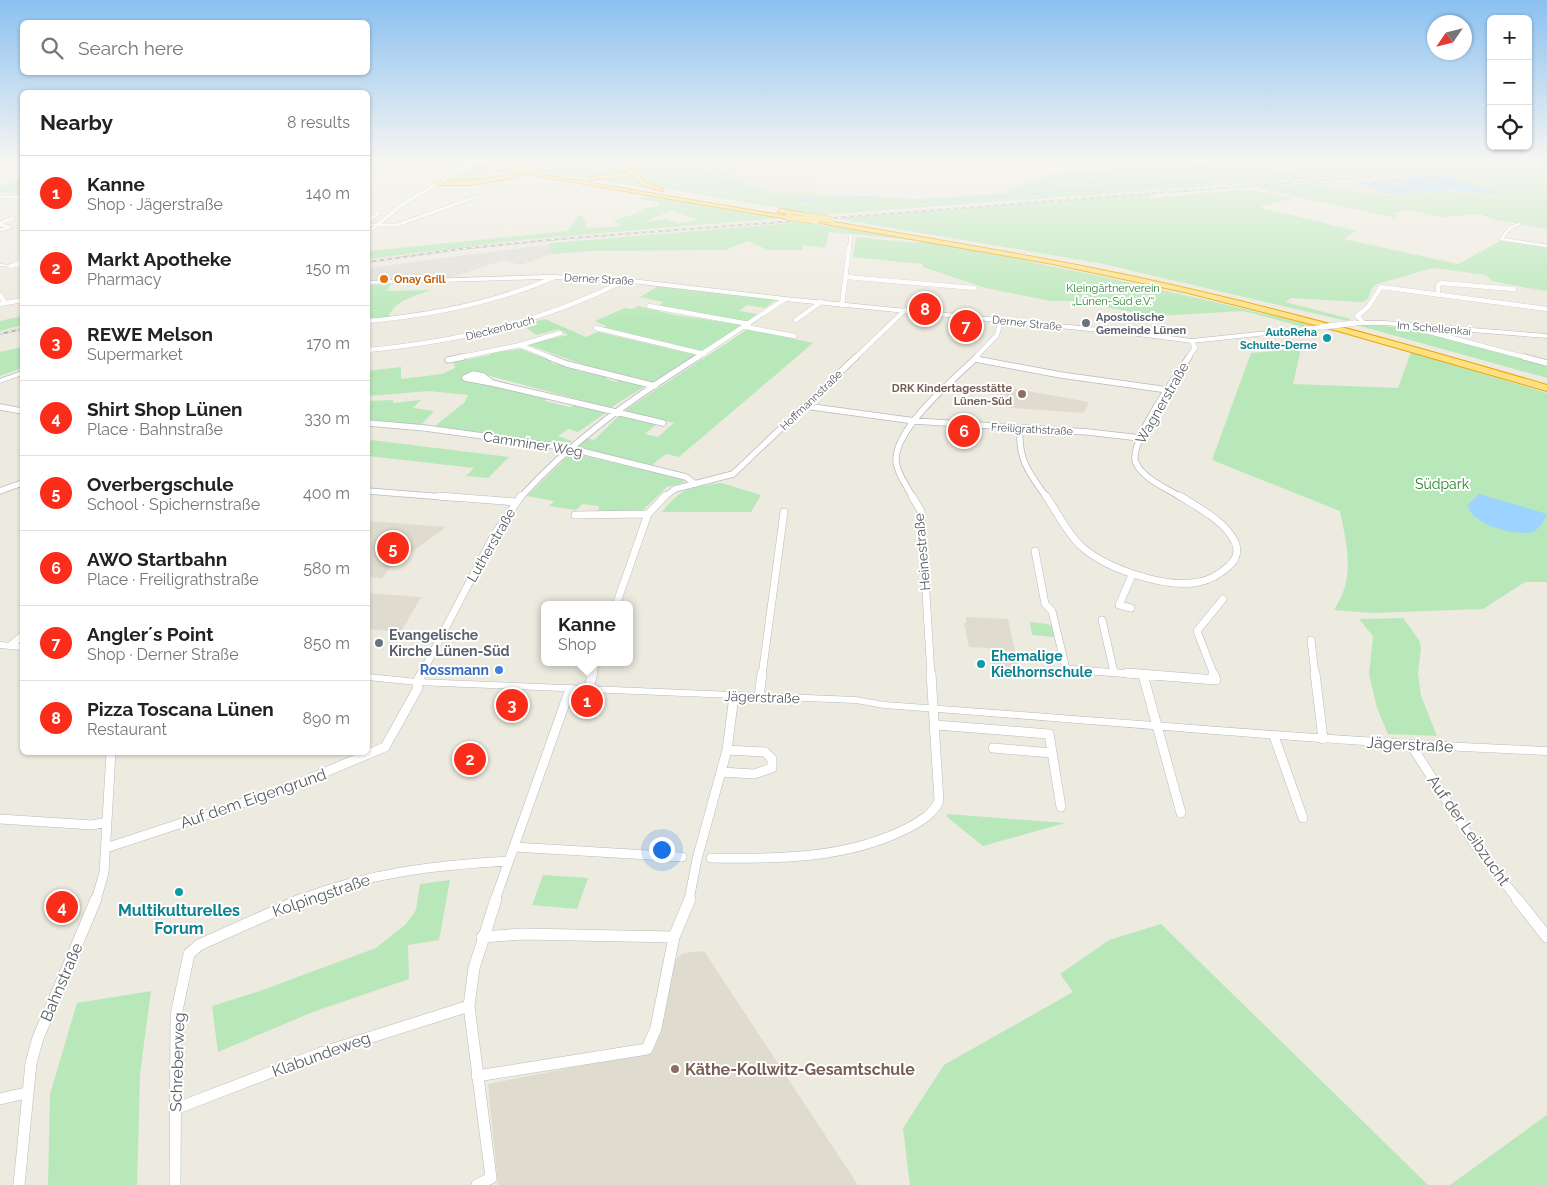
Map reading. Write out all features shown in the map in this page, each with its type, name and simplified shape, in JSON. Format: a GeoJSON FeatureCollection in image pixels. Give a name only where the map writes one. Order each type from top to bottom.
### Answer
{"type":"FeatureCollection","features":[{"type":"Feature","properties":{"kind":"highway"},"geometry":{"type":"LineString","coordinates":[[784,216],[1010,254],[1174,288],[1388,342],[1547,388]]}},
{"type":"Feature","properties":{"kind":"highway"},"geometry":{"type":"LineString","coordinates":[[806,216],[1040,256],[1208,291],[1353,327],[1547,382]]}},
{"type":"Feature","properties":{"kind":"main road"},"geometry":{"type":"LineString","coordinates":[[370,231],[388,216]]}},
{"type":"Feature","properties":{"kind":"main road"},"geometry":{"type":"LineString","coordinates":[[0,381],[20,374]]}},
{"type":"Feature","properties":{"kind":"street"},"geometry":{"type":"LineString","coordinates":[[370,224],[376,226],[397,225],[422,216]]}},
{"type":"Feature","properties":{"kind":"street"},"geometry":{"type":"LineString","coordinates":[[0,224],[13,218]]}},
{"type":"Feature","properties":{"kind":"street"},"geometry":{"type":"LineString","coordinates":[[0,224],[10,226],[0,230]]}},
{"type":"Feature","properties":{"kind":"street"},"geometry":{"type":"LineString","coordinates":[[1519,224],[1510,228],[1501,239],[1547,246]]}},
{"type":"Feature","properties":{"kind":"street"},"geometry":{"type":"LineString","coordinates":[[842,304],[851,235]]}},
{"type":"Feature","properties":{"kind":"street"},"geometry":{"type":"LineString","coordinates":[[11,266],[20,263]]}},
{"type":"Feature","properties":{"kind":"street"},"geometry":{"type":"LineString","coordinates":[[0,265],[20,267]]}},
{"type":"Feature","properties":{"kind":"street"},"geometry":{"type":"LineString","coordinates":[[370,321],[463,308],[520,292],[555,277]]}},
{"type":"Feature","properties":{"kind":"street","name":"Derner Straße"},"geometry":{"type":"LineString","coordinates":[[370,283],[555,277],[626,280],[785,299],[1192,341],[1320,327]]}},
{"type":"Feature","properties":{"kind":"street"},"geometry":{"type":"LineString","coordinates":[[846,277],[974,288]]}},
{"type":"Feature","properties":{"kind":"street","name":"Dieckenbruch"},"geometry":{"type":"LineString","coordinates":[[370,350],[430,343],[518,325],[588,300],[626,280]]}},
{"type":"Feature","properties":{"kind":"street"},"geometry":{"type":"LineString","coordinates":[[1438,294],[1438,284],[1441,283],[1514,289]]}},
{"type":"Feature","properties":{"kind":"street"},"geometry":{"type":"LineString","coordinates":[[1364,323],[1357,316],[1362,314],[1381,287],[1547,308]]}},
{"type":"Feature","properties":{"kind":"street"},"geometry":{"type":"LineString","coordinates":[[0,295],[3,304],[20,300]]}},
{"type":"Feature","properties":{"kind":"street","name":"Lutherstraße"},"geometry":{"type":"LineString","coordinates":[[417,682],[490,542],[516,502],[568,448],[617,412],[785,299]]}},
{"type":"Feature","properties":{"kind":"street"},"geometry":{"type":"LineString","coordinates":[[796,320],[821,302]]}},
{"type":"Feature","properties":{"kind":"street"},"geometry":{"type":"LineString","coordinates":[[649,306],[794,336]]}},
{"type":"Feature","properties":{"kind":"street","name":"Hoffmannstraße"},"geometry":{"type":"LineString","coordinates":[[648,514],[669,492],[733,474],[905,310]]}},
{"type":"Feature","properties":{"kind":"street"},"geometry":{"type":"LineString","coordinates":[[1362,314],[1371,323]]}},
{"type":"Feature","properties":{"kind":"street","name":"Heinestraße"},"geometry":{"type":"LineString","coordinates":[[711,858],[792,858],[832,853],[872,843],[906,829],[936,810],[939,801],[936,725],[921,511],[897,466],[900,445],[915,421],[926,407],[997,335],[1001,320]]}},
{"type":"Feature","properties":{"kind":"street","name":"Im Schellenkai"},"geometry":{"type":"LineString","coordinates":[[1320,327],[1371,323],[1547,336]]}},
{"type":"Feature","properties":{"kind":"street"},"geometry":{"type":"LineString","coordinates":[[1404,325],[1547,363]]}},
{"type":"Feature","properties":{"kind":"street"},"geometry":{"type":"LineString","coordinates":[[596,328],[704,354]]}},
{"type":"Feature","properties":{"kind":"street"},"geometry":{"type":"LineString","coordinates":[[1439,328],[1452,337]]}},
{"type":"Feature","properties":{"kind":"street"},"geometry":{"type":"LineString","coordinates":[[1448,329],[1454,335],[1464,340]]}},
{"type":"Feature","properties":{"kind":"street"},"geometry":{"type":"LineString","coordinates":[[448,360],[520,345],[560,333]]}},
{"type":"Feature","properties":{"kind":"street","name":"Wagnerstraße"},"geometry":{"type":"LineString","coordinates":[[1020,428],[1019,444],[1024,465],[1081,546],[1100,560],[1132,575],[1174,582],[1199,581],[1219,574],[1235,560],[1237,548],[1233,538],[1219,523],[1140,469],[1134,457],[1140,438],[1195,348],[1192,341]]}},
{"type":"Feature","properties":{"kind":"street"},"geometry":{"type":"LineString","coordinates":[[520,345],[567,364],[655,386]]}},
{"type":"Feature","properties":{"kind":"street"},"geometry":{"type":"LineString","coordinates":[[975,358],[1061,375],[1168,390]]}},
{"type":"Feature","properties":{"kind":"street"},"geometry":{"type":"LineString","coordinates":[[492,383],[663,423]]}},
{"type":"Feature","properties":{"kind":"street","name":"Freiligrathstraße"},"geometry":{"type":"LineString","coordinates":[[805,406],[915,421],[1140,438]]}},
{"type":"Feature","properties":{"kind":"street"},"geometry":{"type":"LineString","coordinates":[[0,407],[20,411]]}},
{"type":"Feature","properties":{"kind":"street","name":"Camminer Weg"},"geometry":{"type":"LineString","coordinates":[[370,423],[425,428],[568,448],[686,477],[695,484]]}},
{"type":"Feature","properties":{"kind":"street"},"geometry":{"type":"LineString","coordinates":[[0,491],[20,484]]}},
{"type":"Feature","properties":{"kind":"street"},"geometry":{"type":"LineString","coordinates":[[370,491],[516,502]]}},
{"type":"Feature","properties":{"kind":"street"},"geometry":{"type":"LineString","coordinates":[[759,697],[784,512]]}},
{"type":"Feature","properties":{"kind":"street"},"geometry":{"type":"LineString","coordinates":[[575,515],[648,514],[617,601]]}},
{"type":"Feature","properties":{"kind":"street"},"geometry":{"type":"LineString","coordinates":[[1035,551],[1045,604],[1052,611],[1066,669],[1216,680],[1198,631],[1223,599]]}},
{"type":"Feature","properties":{"kind":"street"},"geometry":{"type":"LineString","coordinates":[[1131,608],[1119,605],[1132,575]]}},
{"type":"Feature","properties":{"kind":"street"},"geometry":{"type":"LineString","coordinates":[[1102,620],[1114,672]]}},
{"type":"Feature","properties":{"kind":"street"},"geometry":{"type":"LineString","coordinates":[[5,646],[20,637]]}},
{"type":"Feature","properties":{"kind":"street"},"geometry":{"type":"LineString","coordinates":[[1311,640],[1323,738]]}},
{"type":"Feature","properties":{"kind":"street"},"geometry":{"type":"LineString","coordinates":[[5,646],[20,647]]}},
{"type":"Feature","properties":{"kind":"street"},"geometry":{"type":"LineString","coordinates":[[588,690],[595,666]]}},
{"type":"Feature","properties":{"kind":"street"},"geometry":{"type":"LineString","coordinates":[[1143,675],[1181,813]]}},
{"type":"Feature","properties":{"kind":"street","name":"Jägerstraße"},"geometry":{"type":"LineString","coordinates":[[370,677],[417,682],[856,700],[884,706],[935,708],[1274,736],[1547,751]]}},
{"type":"Feature","properties":{"kind":"street","name":"Auf dem Eigengrund"},"geometry":{"type":"LineString","coordinates":[[370,753],[385,747],[418,688],[417,682]]}},
{"type":"Feature","properties":{"kind":"street"},"geometry":{"type":"LineString","coordinates":[[477,1185],[491,1178],[477,1076],[470,1006],[474,968],[482,937],[570,689]]}},
{"type":"Feature","properties":{"kind":"street"},"geometry":{"type":"LineString","coordinates":[[477,1076],[647,1049],[656,1028],[674,937],[688,907],[697,859],[727,750],[734,696]]}},
{"type":"Feature","properties":{"kind":"street"},"geometry":{"type":"LineString","coordinates":[[936,725],[1049,734],[1061,807]]}},
{"type":"Feature","properties":{"kind":"street"},"geometry":{"type":"LineString","coordinates":[[1274,736],[1303,818]]}},
{"type":"Feature","properties":{"kind":"street","name":"Auf der Leibzucht"},"geometry":{"type":"LineString","coordinates":[[1411,745],[1475,845],[1547,937]]}},
{"type":"Feature","properties":{"kind":"street"},"geometry":{"type":"LineString","coordinates":[[994,748],[1052,753]]}},
{"type":"Feature","properties":{"kind":"street"},"geometry":{"type":"LineString","coordinates":[[721,772],[755,774],[766,773],[772,768],[772,759],[765,752],[727,750]]}},
{"type":"Feature","properties":{"kind":"street","name":"Bahnstraße"},"geometry":{"type":"LineString","coordinates":[[19,1185],[30,1063],[38,1038],[102,883],[106,848],[111,755]]}},
{"type":"Feature","properties":{"kind":"street","name":"Auf dem Eigengrund"},"geometry":{"type":"LineString","coordinates":[[106,848],[285,789],[366,755]]}},
{"type":"Feature","properties":{"kind":"street"},"geometry":{"type":"LineString","coordinates":[[0,819],[92,826],[107,822]]}},
{"type":"Feature","properties":{"kind":"street"},"geometry":{"type":"LineString","coordinates":[[514,847],[682,857]]}},
{"type":"Feature","properties":{"kind":"street","name":"Kolpingstraße"},"geometry":{"type":"LineString","coordinates":[[199,945],[277,909],[357,880],[414,870],[509,861]]}},
{"type":"Feature","properties":{"kind":"street"},"geometry":{"type":"LineString","coordinates":[[482,937],[523,934],[674,937]]}},
{"type":"Feature","properties":{"kind":"street","name":"Schreberweg"},"geometry":{"type":"LineString","coordinates":[[174,1185],[176,1015],[189,954],[199,945]]}},
{"type":"Feature","properties":{"kind":"street","name":"Klabundeweg"},"geometry":{"type":"LineString","coordinates":[[175,1109],[255,1077],[379,1033],[470,1006]]}},
{"type":"Feature","properties":{"kind":"street"},"geometry":{"type":"LineString","coordinates":[[0,1099],[26,1093]]}},
{"type":"Feature","properties":{"kind":"shaded area"},"geometry":{"type":"Polygon","coordinates":[[[551,244],[552,254],[520,265],[505,260],[448,278],[370,280],[370,268],[551,244]]]}},
{"type":"Feature","properties":{"kind":"shaded area","name":"DRK Kindertagesstätte Lünen-Süd"},"geometry":{"type":"Polygon","coordinates":[[[1004,387],[1089,402],[1084,413],[1011,408],[991,404],[1004,387]]]}},
{"type":"Feature","properties":{"kind":"shaded area"},"geometry":{"type":"Polygon","coordinates":[[[370,521],[446,527],[390,568],[382,578],[370,577],[370,521]]]}},
{"type":"Feature","properties":{"kind":"shaded area"},"geometry":{"type":"Polygon","coordinates":[[[370,593],[421,597],[401,632],[370,629],[370,593]]]}},
{"type":"Feature","properties":{"kind":"shaded area"},"geometry":{"type":"Polygon","coordinates":[[[966,617],[1008,619],[1020,673],[993,671],[989,648],[969,647],[964,623],[966,623],[966,617]]]}},
{"type":"Feature","properties":{"kind":"shaded area","name":"Käthe-Kollwitz-Gesamtschule"},"geometry":{"type":"Polygon","coordinates":[[[704,951],[858,1185],[498,1185],[488,1084],[647,1053],[667,967],[683,953],[704,951]]]}},
{"type":"Feature","properties":{"kind":"green space"},"geometry":{"type":"Polygon","coordinates":[[[578,216],[584,217],[587,228],[621,225],[613,221],[628,216],[658,216],[643,222],[666,219],[679,223],[699,220],[687,216],[771,216],[781,218],[531,239],[370,259],[370,251],[567,231],[578,216]]]}},
{"type":"Feature","properties":{"kind":"green space"},"geometry":{"type":"Polygon","coordinates":[[[872,216],[1297,216],[1356,231],[1344,239],[1458,264],[1502,240],[1547,246],[1547,291],[1527,287],[1547,292],[1492,281],[1486,275],[1433,268],[1377,284],[1372,288],[1368,299],[1362,302],[1291,298],[1285,302],[1351,319],[1347,321],[1099,263],[839,219],[872,216]]]}},
{"type":"Feature","properties":{"kind":"green space"},"geometry":{"type":"Polygon","coordinates":[[[1486,216],[1547,216],[1547,229],[1491,219],[1486,216]]]}},
{"type":"Feature","properties":{"kind":"green space"},"geometry":{"type":"Polygon","coordinates":[[[803,222],[913,240],[829,232],[825,248],[802,245],[802,250],[768,250],[748,241],[725,250],[588,251],[552,254],[550,243],[803,222]]]}},
{"type":"Feature","properties":{"kind":"green space","name":"Kleingärtnerverein „Lünen-Süd e.V.“"},"geometry":{"type":"Polygon","coordinates":[[[856,237],[915,243],[919,241],[1018,259],[1215,302],[1313,326],[1304,327],[1243,311],[1155,316],[1071,301],[1051,301],[985,288],[923,267],[922,264],[853,257],[856,237]]]}},
{"type":"Feature","properties":{"kind":"green space"},"geometry":{"type":"Polygon","coordinates":[[[391,283],[387,291],[430,290],[400,303],[388,318],[370,320],[370,286],[391,283]]]}},
{"type":"Feature","properties":{"kind":"green space"},"geometry":{"type":"Polygon","coordinates":[[[660,285],[777,299],[765,308],[747,305],[739,311],[757,314],[746,323],[658,307],[663,302],[640,297],[660,285]]]}},
{"type":"Feature","properties":{"kind":"green space"},"geometry":{"type":"Polygon","coordinates":[[[638,306],[675,315],[743,325],[701,351],[604,328],[606,326],[595,321],[625,308],[633,309],[638,306]]]}},
{"type":"Feature","properties":{"kind":"green space"},"geometry":{"type":"Polygon","coordinates":[[[20,316],[20,326],[0,331],[0,321],[20,316]]]}},
{"type":"Feature","properties":{"kind":"green space"},"geometry":{"type":"Polygon","coordinates":[[[545,319],[586,337],[598,332],[697,355],[651,383],[593,368],[526,344],[568,335],[559,329],[537,335],[522,325],[545,319]]]}},
{"type":"Feature","properties":{"kind":"green space"},"geometry":{"type":"Polygon","coordinates":[[[1360,326],[1407,328],[1547,364],[1547,378],[1360,326]]]}},
{"type":"Feature","properties":{"kind":"green space"},"geometry":{"type":"Polygon","coordinates":[[[748,329],[813,343],[679,457],[666,454],[652,465],[575,447],[586,438],[594,440],[621,414],[657,424],[645,434],[658,437],[674,423],[624,411],[748,329]]]}},
{"type":"Feature","properties":{"kind":"green space"},"geometry":{"type":"Polygon","coordinates":[[[20,347],[20,369],[0,376],[0,352],[20,347]]]}},
{"type":"Feature","properties":{"kind":"green space"},"geometry":{"type":"Polygon","coordinates":[[[521,349],[552,361],[551,363],[578,369],[577,371],[607,376],[606,379],[616,382],[621,379],[647,385],[610,408],[475,372],[461,377],[466,382],[491,384],[548,398],[544,401],[570,407],[575,405],[606,413],[578,432],[568,429],[558,436],[572,441],[565,446],[435,426],[465,402],[468,395],[429,391],[370,396],[370,371],[401,367],[401,379],[442,374],[455,368],[454,362],[490,355],[490,353],[521,349]]]}},
{"type":"Feature","properties":{"kind":"green space","name":"Südpark"},"geometry":{"type":"Polygon","coordinates":[[[1301,349],[1293,384],[1398,388],[1411,352],[1547,393],[1547,582],[1525,582],[1483,609],[1371,613],[1334,610],[1345,586],[1348,562],[1340,511],[1212,460],[1251,353],[1301,349]]]}},
{"type":"Feature","properties":{"kind":"green space"},"geometry":{"type":"Polygon","coordinates":[[[393,400],[393,403],[421,400],[413,408],[434,411],[421,425],[370,421],[370,401],[393,400]]]}},
{"type":"Feature","properties":{"kind":"green space"},"geometry":{"type":"Polygon","coordinates":[[[370,441],[509,457],[488,478],[466,476],[474,468],[370,456],[370,441]]]}},
{"type":"Feature","properties":{"kind":"green space"},"geometry":{"type":"Polygon","coordinates":[[[571,453],[682,479],[685,482],[667,487],[642,511],[598,513],[599,506],[582,504],[576,510],[549,506],[554,501],[527,496],[571,453]]]}},
{"type":"Feature","properties":{"kind":"green space"},"geometry":{"type":"Polygon","coordinates":[[[721,483],[761,495],[751,512],[662,512],[675,498],[687,490],[721,483]]]}},
{"type":"Feature","properties":{"kind":"green space"},"geometry":{"type":"Polygon","coordinates":[[[1403,618],[1419,640],[1421,648],[1418,673],[1421,696],[1437,736],[1388,734],[1377,708],[1369,674],[1373,636],[1359,619],[1403,618]]]}},
{"type":"Feature","properties":{"kind":"green space"},"geometry":{"type":"Polygon","coordinates":[[[1030,622],[1048,624],[1053,627],[1054,637],[1032,635],[1030,622]]]}},
{"type":"Feature","properties":{"kind":"green space"},"geometry":{"type":"Polygon","coordinates":[[[947,814],[1065,823],[983,846],[947,817],[947,814]]]}},
{"type":"Feature","properties":{"kind":"green space"},"geometry":{"type":"Polygon","coordinates":[[[543,875],[588,878],[577,909],[532,905],[543,875]]]}},
{"type":"Feature","properties":{"kind":"green space"},"geometry":{"type":"Polygon","coordinates":[[[450,880],[439,940],[408,945],[409,979],[313,1012],[218,1052],[212,1006],[260,991],[376,948],[406,924],[416,910],[420,884],[450,880]]]}},
{"type":"Feature","properties":{"kind":"green space"},"geometry":{"type":"Polygon","coordinates":[[[1161,924],[1428,1185],[910,1185],[903,1128],[944,1065],[1073,992],[1060,974],[1109,940],[1161,924]]]}},
{"type":"Feature","properties":{"kind":"green space"},"geometry":{"type":"Polygon","coordinates":[[[151,991],[140,1074],[137,1185],[48,1185],[50,1094],[77,1003],[151,991]]]}},
{"type":"Feature","properties":{"kind":"green space"},"geometry":{"type":"Polygon","coordinates":[[[1547,1115],[1547,1185],[1450,1185],[1547,1115]]]}},
{"type":"Feature","properties":{"kind":"water"},"geometry":{"type":"Polygon","coordinates":[[[1479,494],[1547,514],[1535,531],[1516,533],[1505,531],[1485,523],[1470,512],[1468,505],[1479,494]]]}},
{"type":"Feature","properties":{"kind":"railway"},"geometry":{"type":"LineString","coordinates":[[370,262],[460,249],[559,239],[854,216]]}},
{"type":"Feature","properties":{"kind":"railway"},"geometry":{"type":"LineString","coordinates":[[0,334],[20,329]]}},
{"type":"Feature","properties":{"kind":"place","name":"Onay Grill"},"geometry":{"type":"Point","coordinates":[384,279]}},
{"type":"Feature","properties":{"kind":"place","name":"Pizza Toscana Lünen"},"geometry":{"type":"Point","coordinates":[925,309]}},
{"type":"Feature","properties":{"kind":"place","name":"Apostolische Gemeinde Lünen"},"geometry":{"type":"Point","coordinates":[1086,323]}},
{"type":"Feature","properties":{"kind":"place","name":"Angler´s Point"},"geometry":{"type":"Point","coordinates":[966,326]}},
{"type":"Feature","properties":{"kind":"place","name":"AutoReha Schulte-Derne"},"geometry":{"type":"Point","coordinates":[1327,338]}},
{"type":"Feature","properties":{"kind":"place","name":"DRK Kindertagesstätte Lünen-Süd"},"geometry":{"type":"Point","coordinates":[1022,394]}},
{"type":"Feature","properties":{"kind":"place","name":"AWO Startbahn"},"geometry":{"type":"Point","coordinates":[964,431]}},
{"type":"Feature","properties":{"kind":"place","name":"Overbergschule"},"geometry":{"type":"Point","coordinates":[393,548]}},
{"type":"Feature","properties":{"kind":"place","name":"Evangelische Kirche Lünen-Süd"},"geometry":{"type":"Point","coordinates":[379,643]}},
{"type":"Feature","properties":{"kind":"place","name":"Ehemalige Kielhornschule"},"geometry":{"type":"Point","coordinates":[981,664]}},
{"type":"Feature","properties":{"kind":"place","name":"Rossmann"},"geometry":{"type":"Point","coordinates":[499,670]}},
{"type":"Feature","properties":{"kind":"place","name":"Kanne"},"geometry":{"type":"Point","coordinates":[587,701]}},
{"type":"Feature","properties":{"kind":"place","name":"REWE Melson"},"geometry":{"type":"Point","coordinates":[512,705]}},
{"type":"Feature","properties":{"kind":"place","name":"Markt Apotheke"},"geometry":{"type":"Point","coordinates":[470,759]}},
{"type":"Feature","properties":{"kind":"place","name":"Multikulturelles Forum"},"geometry":{"type":"Point","coordinates":[179,892]}},
{"type":"Feature","properties":{"kind":"place","name":"Shirt Shop Lünen"},"geometry":{"type":"Point","coordinates":[62,907]}},
{"type":"Feature","properties":{"kind":"place","name":"Käthe-Kollwitz-Gesamtschule"},"geometry":{"type":"Point","coordinates":[675,1069]}}]}
